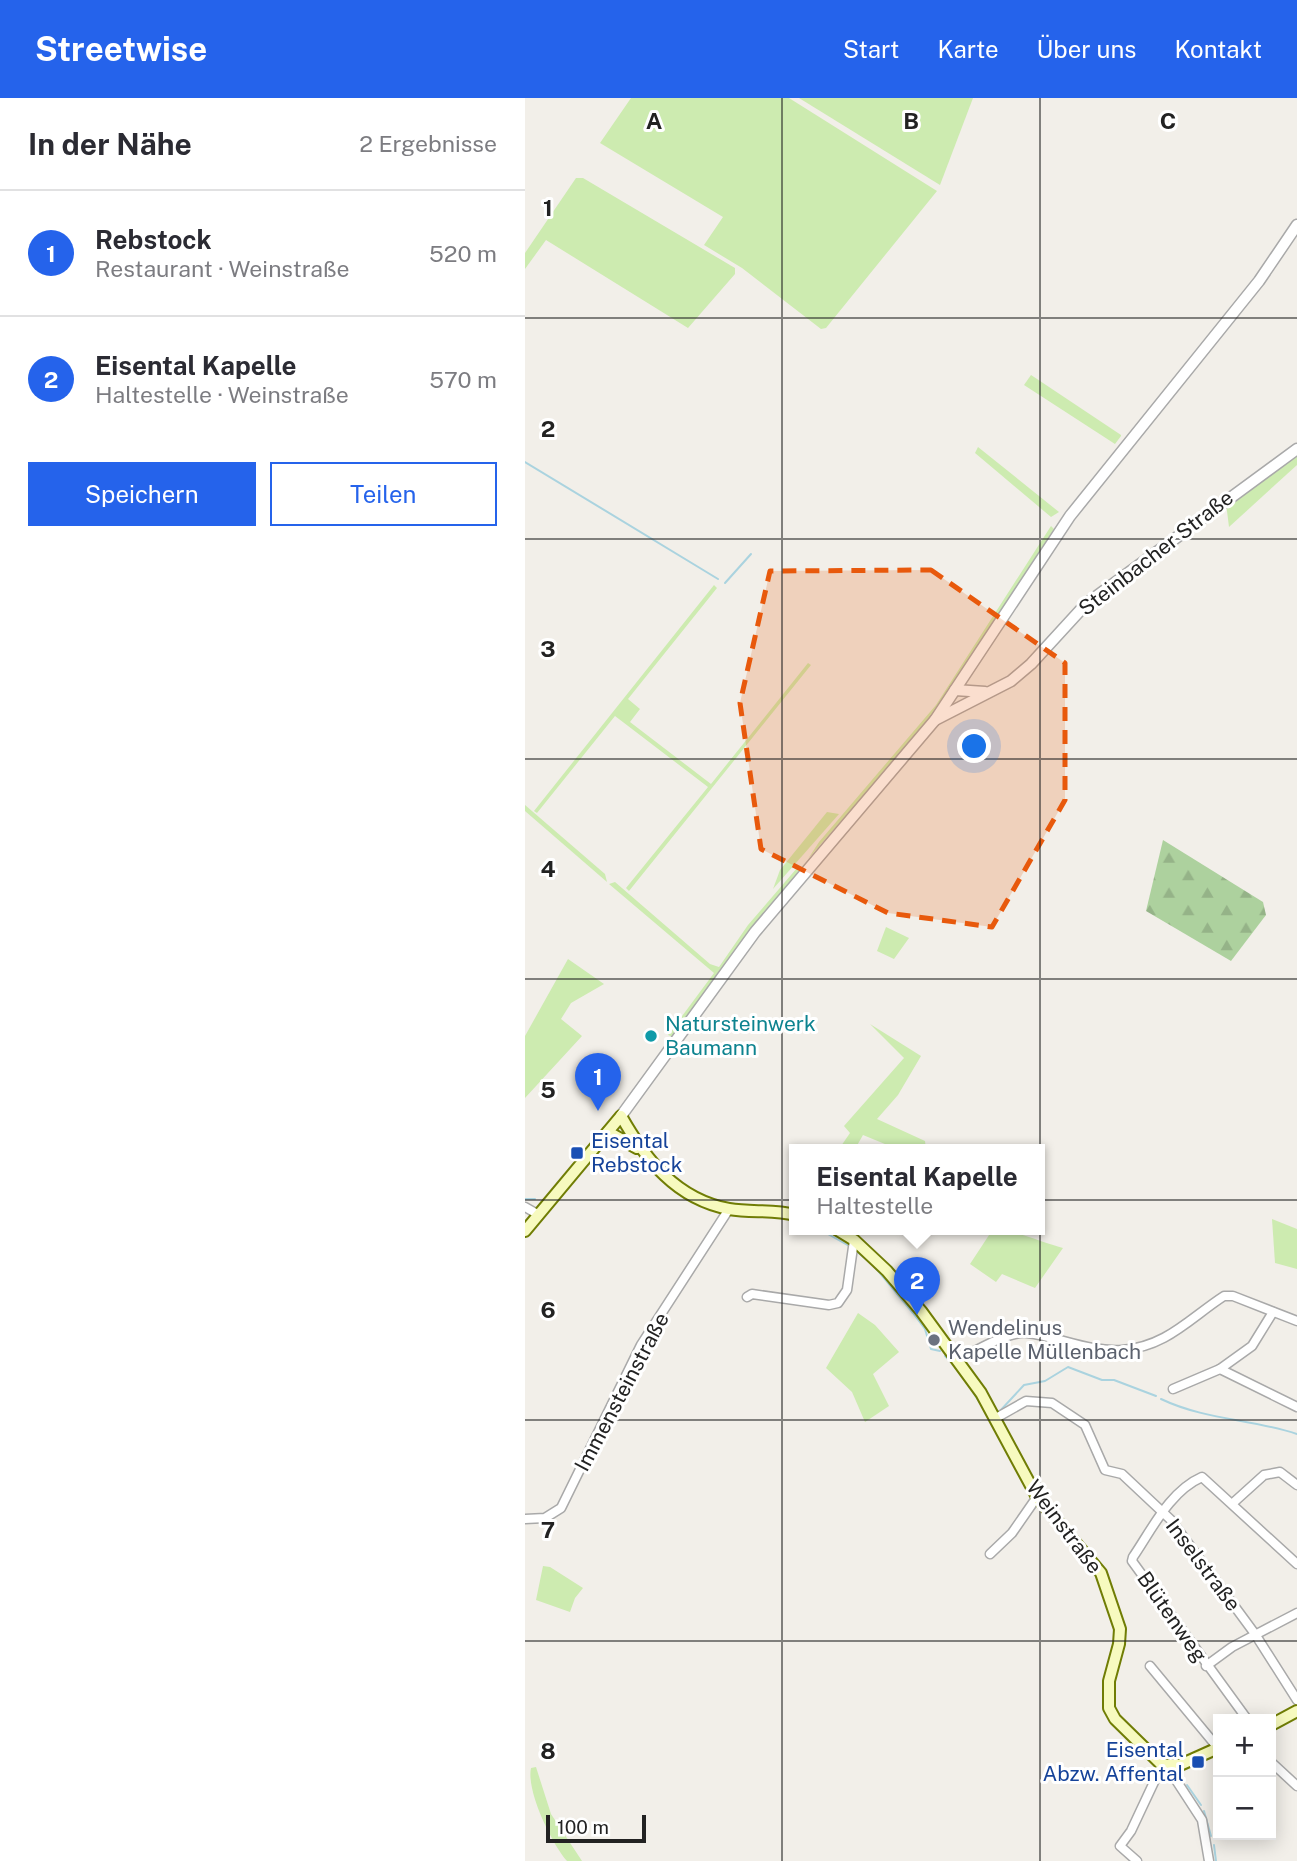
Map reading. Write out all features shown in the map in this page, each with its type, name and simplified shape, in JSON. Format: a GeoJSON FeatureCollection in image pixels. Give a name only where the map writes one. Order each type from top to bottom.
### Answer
{"type":"FeatureCollection","features":[{"type":"Feature","properties":{"kind":"main road"},"geometry":{"type":"LineString","coordinates":[[525,1231],[621,1116],[639,1149]]}},
{"type":"Feature","properties":{"kind":"main road"},"geometry":{"type":"LineString","coordinates":[[608,1132],[639,1149],[684,1191],[729,1209],[789,1214]]}},
{"type":"Feature","properties":{"kind":"main road","name":"Weinstraße"},"geometry":{"type":"LineString","coordinates":[[842,1235],[895,1280],[958,1360],[996,1419],[1037,1497],[1101,1573],[1120,1629],[1119,1644],[1109,1681],[1109,1708],[1115,1719],[1166,1766]]}},
{"type":"Feature","properties":{"kind":"main road"},"geometry":{"type":"LineString","coordinates":[[1276,1722],[1297,1711]]}},
{"type":"Feature","properties":{"kind":"main road"},"geometry":{"type":"LineString","coordinates":[[1166,1766],[1213,1750]]}},
{"type":"Feature","properties":{"kind":"street"},"geometry":{"type":"LineString","coordinates":[[621,1116],[755,932],[935,720],[1070,516],[1259,281],[1297,225]]}},
{"type":"Feature","properties":{"kind":"street","name":"Steinbacher Straße"},"geometry":{"type":"LineString","coordinates":[[935,720],[1011,681],[1031,664],[1086,604],[1297,449]]}},
{"type":"Feature","properties":{"kind":"street"},"geometry":{"type":"LineString","coordinates":[[955,690],[966,693],[989,691]]}},
{"type":"Feature","properties":{"kind":"street"},"geometry":{"type":"LineString","coordinates":[[525,1207],[539,1215]]}},
{"type":"Feature","properties":{"kind":"street","name":"Immensteinstraße"},"geometry":{"type":"LineString","coordinates":[[525,1519],[545,1518],[561,1508],[641,1345],[729,1209]]}},
{"type":"Feature","properties":{"kind":"street"},"geometry":{"type":"LineString","coordinates":[[747,1297],[752,1294],[829,1305],[838,1303],[846,1290],[852,1244]]}},
{"type":"Feature","properties":{"kind":"street"},"geometry":{"type":"LineString","coordinates":[[958,1360],[993,1341],[1025,1332],[1089,1349],[1123,1350],[1174,1335],[1224,1296],[1233,1296],[1297,1321]]}},
{"type":"Feature","properties":{"kind":"street"},"geometry":{"type":"LineString","coordinates":[[1173,1389],[1220,1369],[1252,1346],[1273,1312]]}},
{"type":"Feature","properties":{"kind":"street"},"geometry":{"type":"LineString","coordinates":[[1220,1369],[1297,1407]]}},
{"type":"Feature","properties":{"kind":"street","name":"Inselstraße"},"geometry":{"type":"LineString","coordinates":[[996,1419],[1019,1403],[1034,1400],[1052,1403],[1080,1419],[1105,1470],[1122,1474],[1184,1536],[1255,1634],[1297,1699]]}},
{"type":"Feature","properties":{"kind":"street"},"geometry":{"type":"LineString","coordinates":[[1233,1503],[1263,1475],[1280,1472],[1297,1485]]}},
{"type":"Feature","properties":{"kind":"street"},"geometry":{"type":"LineString","coordinates":[[1163,1513],[1191,1482],[1202,1477],[1297,1564]]}},
{"type":"Feature","properties":{"kind":"street"},"geometry":{"type":"LineString","coordinates":[[990,1554],[1012,1534],[1037,1497]]}},
{"type":"Feature","properties":{"kind":"street","name":"Blütenweg"},"geometry":{"type":"LineString","coordinates":[[1163,1513],[1132,1561],[1243,1714]]}},
{"type":"Feature","properties":{"kind":"street"},"geometry":{"type":"LineString","coordinates":[[1206,1666],[1255,1634],[1297,1614]]}},
{"type":"Feature","properties":{"kind":"street"},"geometry":{"type":"LineString","coordinates":[[1150,1666],[1213,1742]]}},
{"type":"Feature","properties":{"kind":"street"},"geometry":{"type":"LineString","coordinates":[[1137,1861],[1120,1846],[1166,1766],[1202,1820],[1209,1861]]}},
{"type":"Feature","properties":{"kind":"street"},"geometry":{"type":"LineString","coordinates":[[1276,1767],[1297,1786]]}},
{"type":"Feature","properties":{"kind":"highlighted area"},"geometry":{"type":"Polygon","coordinates":[[[931,570],[1065,663],[1065,800],[992,927],[888,913],[761,849],[740,703],[770,571],[931,570]]]}},
{"type":"Feature","properties":{"kind":"green space"},"geometry":{"type":"Polygon","coordinates":[[[631,98],[789,98],[937,191],[826,328],[821,329],[742,268],[704,245],[723,217],[600,143],[631,98]]]}},
{"type":"Feature","properties":{"kind":"green space"},"geometry":{"type":"Polygon","coordinates":[[[799,98],[973,98],[940,185],[799,98]]]}},
{"type":"Feature","properties":{"kind":"green space"},"geometry":{"type":"Polygon","coordinates":[[[576,178],[583,178],[735,268],[735,274],[688,328],[546,240],[525,269],[525,253],[576,178]]]}},
{"type":"Feature","properties":{"kind":"green space"},"geometry":{"type":"Polygon","coordinates":[[[1031,375],[1121,436],[1115,444],[1024,385],[1031,375]]]}},
{"type":"Feature","properties":{"kind":"green space"},"geometry":{"type":"Polygon","coordinates":[[[978,447],[1059,512],[1051,517],[975,453],[978,447]]]}},
{"type":"Feature","properties":{"kind":"green space"},"geometry":{"type":"Polygon","coordinates":[[[1297,452],[1297,465],[1229,527],[1226,503],[1297,452]]]}},
{"type":"Feature","properties":{"kind":"green space"},"geometry":{"type":"Polygon","coordinates":[[[1051,526],[1054,529],[937,711],[808,859],[819,842],[936,705],[1051,526]]]}},
{"type":"Feature","properties":{"kind":"green space"},"geometry":{"type":"Polygon","coordinates":[[[714,585],[717,588],[628,699],[640,709],[630,722],[711,784],[808,663],[811,665],[629,891],[626,888],[708,787],[615,716],[537,813],[534,811],[714,585]]]}},
{"type":"Feature","properties":{"kind":"green space"},"geometry":{"type":"Polygon","coordinates":[[[525,805],[605,874],[607,882],[525,811],[525,805]]]}},
{"type":"Feature","properties":{"kind":"green space"},"geometry":{"type":"Polygon","coordinates":[[[827,812],[839,814],[773,889],[780,870],[827,812]]]}},
{"type":"Feature","properties":{"kind":"green space"},"geometry":{"type":"Polygon","coordinates":[[[1163,840],[1263,902],[1266,915],[1231,961],[1146,911],[1163,840]]]}},
{"type":"Feature","properties":{"kind":"green space"},"geometry":{"type":"Polygon","coordinates":[[[797,868],[799,872],[673,1037],[668,1035],[714,973],[609,884],[615,882],[710,964],[719,967],[748,925],[797,868]]]}},
{"type":"Feature","properties":{"kind":"green space"},"geometry":{"type":"Polygon","coordinates":[[[886,927],[909,938],[894,959],[877,951],[886,927]]]}},
{"type":"Feature","properties":{"kind":"green space"},"geometry":{"type":"Polygon","coordinates":[[[568,959],[604,984],[571,1003],[561,1019],[582,1036],[525,1098],[525,1036],[568,959]]]}},
{"type":"Feature","properties":{"kind":"green space"},"geometry":{"type":"Polygon","coordinates":[[[870,1024],[921,1056],[898,1095],[877,1119],[925,1141],[925,1144],[885,1144],[863,1135],[858,1144],[842,1144],[850,1133],[844,1126],[904,1058],[870,1024]]]}},
{"type":"Feature","properties":{"kind":"green space"},"geometry":{"type":"Polygon","coordinates":[[[1272,1219],[1297,1229],[1297,1269],[1275,1263],[1272,1219]]]}},
{"type":"Feature","properties":{"kind":"green space"},"geometry":{"type":"Polygon","coordinates":[[[989,1235],[1021,1235],[1063,1248],[1035,1288],[1002,1274],[996,1282],[970,1264],[989,1235]]]}},
{"type":"Feature","properties":{"kind":"green space"},"geometry":{"type":"Polygon","coordinates":[[[858,1313],[875,1325],[899,1352],[873,1374],[889,1406],[865,1422],[852,1392],[826,1368],[858,1313]]]}},
{"type":"Feature","properties":{"kind":"green space"},"geometry":{"type":"Polygon","coordinates":[[[543,1566],[550,1567],[583,1588],[575,1598],[570,1612],[536,1600],[543,1566]]]}},
{"type":"Feature","properties":{"kind":"green space"},"geometry":{"type":"Polygon","coordinates":[[[536,1767],[551,1814],[582,1861],[567,1861],[554,1843],[532,1790],[531,1768],[536,1767]]]}},
{"type":"Feature","properties":{"kind":"waterway"},"geometry":{"type":"LineString","coordinates":[[525,462],[718,579]]}},
{"type":"Feature","properties":{"kind":"waterway"},"geometry":{"type":"LineString","coordinates":[[725,583],[751,554]]}},
{"type":"Feature","properties":{"kind":"waterway"},"geometry":{"type":"LineString","coordinates":[[525,1199],[535,1199]]}},
{"type":"Feature","properties":{"kind":"waterway"},"geometry":{"type":"LineString","coordinates":[[830,1235],[851,1247]]}},
{"type":"Feature","properties":{"kind":"waterway"},"geometry":{"type":"LineString","coordinates":[[855,1250],[867,1260]]}},
{"type":"Feature","properties":{"kind":"waterway"},"geometry":{"type":"LineString","coordinates":[[874,1266],[925,1329],[931,1349],[940,1351]]}},
{"type":"Feature","properties":{"kind":"waterway"},"geometry":{"type":"LineString","coordinates":[[945,1356],[953,1364]]}},
{"type":"Feature","properties":{"kind":"waterway"},"geometry":{"type":"LineString","coordinates":[[999,1412],[1024,1385],[1045,1381],[1068,1367],[1156,1396]]}},
{"type":"Feature","properties":{"kind":"waterway"},"geometry":{"type":"LineString","coordinates":[[971,1389],[980,1403]]}},
{"type":"Feature","properties":{"kind":"waterway"},"geometry":{"type":"LineString","coordinates":[[1161,1399],[1194,1411],[1297,1434]]}},
{"type":"Feature","properties":{"kind":"waterway"},"geometry":{"type":"LineString","coordinates":[[1187,1785],[1201,1805]]}},
{"type":"Feature","properties":{"kind":"waterway"},"geometry":{"type":"LineString","coordinates":[[1204,1811],[1211,1836]]}},
{"type":"Feature","properties":{"kind":"waterway"},"geometry":{"type":"LineString","coordinates":[[1214,1845],[1216,1861]]}},
{"type":"Feature","properties":{"kind":"place","name":"Natursteinwerk Baumann"},"geometry":{"type":"Point","coordinates":[651,1036]}},
{"type":"Feature","properties":{"kind":"place","name":"Rebstock"},"geometry":{"type":"Point","coordinates":[598,1111]}},
{"type":"Feature","properties":{"kind":"place","name":"Eisental Rebstock"},"geometry":{"type":"Point","coordinates":[577,1153]}},
{"type":"Feature","properties":{"kind":"place","name":"Eisental Kapelle"},"geometry":{"type":"Point","coordinates":[917,1315]}},
{"type":"Feature","properties":{"kind":"place","name":"Wendelinus Kapelle Müllenbach"},"geometry":{"type":"Point","coordinates":[934,1340]}},
{"type":"Feature","properties":{"kind":"place","name":"Eisental Abzw. Affental"},"geometry":{"type":"Point","coordinates":[1198,1762]}}]}
